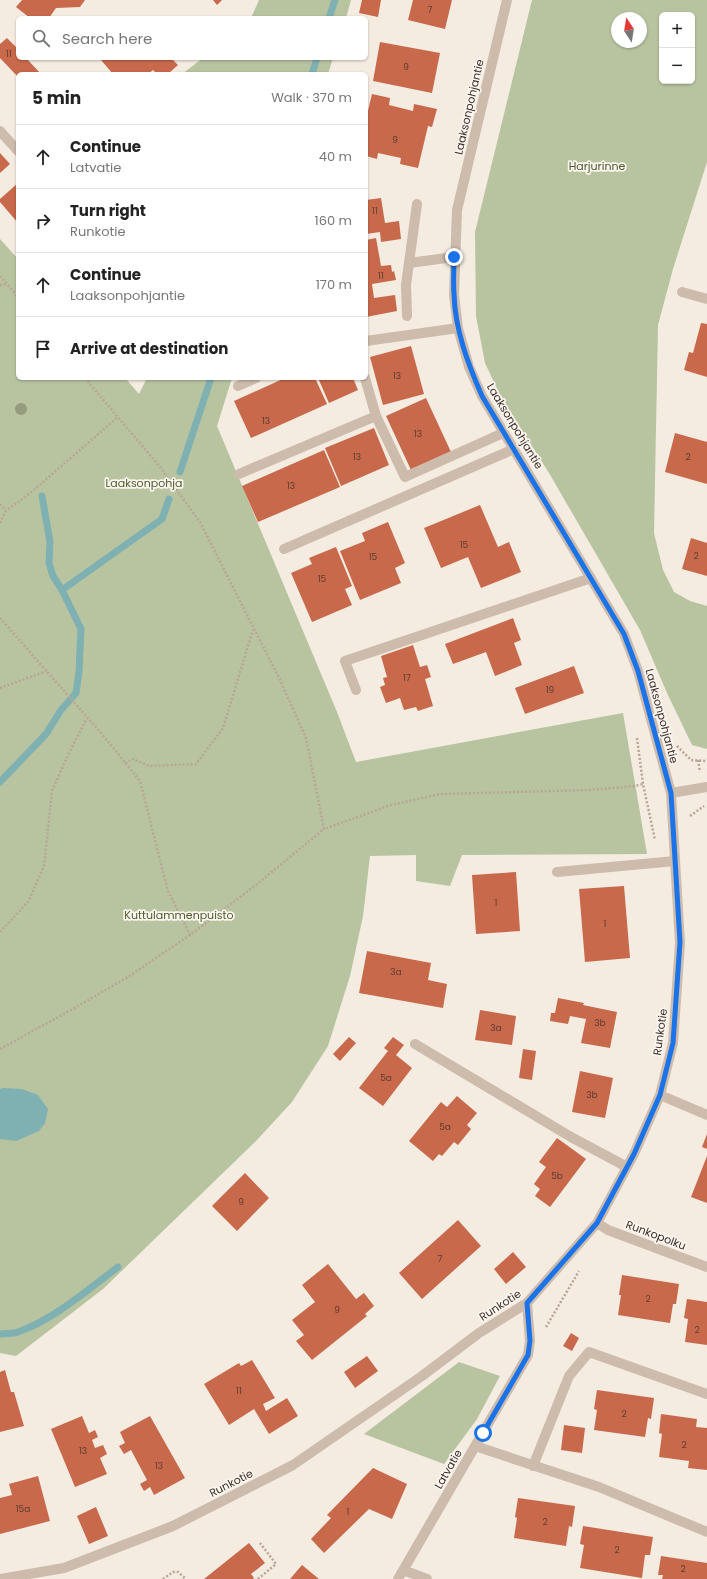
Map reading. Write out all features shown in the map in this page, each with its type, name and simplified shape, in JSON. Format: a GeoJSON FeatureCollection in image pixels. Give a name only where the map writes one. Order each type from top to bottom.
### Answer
{"type":"FeatureCollection","features":[{"type":"Feature","properties":{"kind":"street","name":"Laaksonpohjantie"},"geometry":{"type":"LineString","coordinates":[[507,0],[457,210],[454,257],[454,295],[458,328],[472,374],[482,396],[624,634],[638,671],[671,793]]}},
{"type":"Feature","properties":{"kind":"street"},"geometry":{"type":"LineString","coordinates":[[0,131],[16,149]]}},
{"type":"Feature","properties":{"kind":"street"},"geometry":{"type":"LineString","coordinates":[[407,316],[406,285],[417,204]]}},
{"type":"Feature","properties":{"kind":"street"},"geometry":{"type":"LineString","coordinates":[[409,263],[454,257]]}},
{"type":"Feature","properties":{"kind":"street"},"geometry":{"type":"LineString","coordinates":[[682,292],[707,299]]}},
{"type":"Feature","properties":{"kind":"street"},"geometry":{"type":"LineString","coordinates":[[368,341],[458,328]]}},
{"type":"Feature","properties":{"kind":"street"},"geometry":{"type":"LineString","coordinates":[[238,386],[252,380]]}},
{"type":"Feature","properties":{"kind":"street"},"geometry":{"type":"LineString","coordinates":[[366,380],[376,416],[405,477],[503,433]]}},
{"type":"Feature","properties":{"kind":"street"},"geometry":{"type":"LineString","coordinates":[[240,474],[376,416]]}},
{"type":"Feature","properties":{"kind":"street"},"geometry":{"type":"LineString","coordinates":[[284,549],[514,449]]}},
{"type":"Feature","properties":{"kind":"street"},"geometry":{"type":"LineString","coordinates":[[356,690],[345,661],[591,578]]}},
{"type":"Feature","properties":{"kind":"street"},"geometry":{"type":"LineString","coordinates":[[671,793],[707,787]]}},
{"type":"Feature","properties":{"kind":"street","name":"Runkotie"},"geometry":{"type":"LineString","coordinates":[[0,1579],[64,1568],[166,1529],[293,1465],[416,1380],[479,1333],[527,1303],[597,1223],[627,1168],[660,1095],[673,1043],[680,942],[671,793]]}},
{"type":"Feature","properties":{"kind":"street"},"geometry":{"type":"LineString","coordinates":[[557,872],[675,861]]}},
{"type":"Feature","properties":{"kind":"street"},"geometry":{"type":"LineString","coordinates":[[415,1044],[571,1137],[627,1168]]}},
{"type":"Feature","properties":{"kind":"street"},"geometry":{"type":"LineString","coordinates":[[660,1095],[707,1115]]}},
{"type":"Feature","properties":{"kind":"street","name":"Runkopolku"},"geometry":{"type":"LineString","coordinates":[[597,1223],[608,1230],[707,1268]]}},
{"type":"Feature","properties":{"kind":"street","name":"Latvatie"},"geometry":{"type":"LineString","coordinates":[[400,1574],[528,1355],[530,1341],[527,1303]]}},
{"type":"Feature","properties":{"kind":"street"},"geometry":{"type":"LineString","coordinates":[[534,1466],[569,1376],[589,1352],[707,1394]]}},
{"type":"Feature","properties":{"kind":"street"},"geometry":{"type":"LineString","coordinates":[[475,1446],[599,1487],[707,1532]]}},
{"type":"Feature","properties":{"kind":"street"},"geometry":{"type":"LineString","coordinates":[[400,1574],[428,1579]]}},
{"type":"Feature","properties":{"kind":"path"},"geometry":{"type":"LineString","coordinates":[[0,276],[16,295]]}},
{"type":"Feature","properties":{"kind":"path"},"geometry":{"type":"LineString","coordinates":[[0,285],[7,284]]}},
{"type":"Feature","properties":{"kind":"path"},"geometry":{"type":"LineString","coordinates":[[87,380],[160,467],[200,522],[280,680],[306,738],[324,829]]}},
{"type":"Feature","properties":{"kind":"path"},"geometry":{"type":"LineString","coordinates":[[0,523],[6,512],[118,417]]}},
{"type":"Feature","properties":{"kind":"path"},"geometry":{"type":"LineString","coordinates":[[0,504],[6,512]]}},
{"type":"Feature","properties":{"kind":"path"},"geometry":{"type":"LineString","coordinates":[[0,618],[140,781],[168,891],[190,935]]}},
{"type":"Feature","properties":{"kind":"path"},"geometry":{"type":"LineString","coordinates":[[125,763],[133,759],[149,766],[196,764],[223,728],[254,630]]}},
{"type":"Feature","properties":{"kind":"path"},"geometry":{"type":"LineString","coordinates":[[0,688],[47,671]]}},
{"type":"Feature","properties":{"kind":"path"},"geometry":{"type":"LineString","coordinates":[[0,932],[28,902],[44,866],[52,791],[68,754],[87,718]]}},
{"type":"Feature","properties":{"kind":"path"},"geometry":{"type":"LineString","coordinates":[[636,735],[643,784],[660,862]]}},
{"type":"Feature","properties":{"kind":"path"},"geometry":{"type":"LineString","coordinates":[[0,1049],[72,1010],[128,977],[190,935],[256,885],[324,829],[391,805],[440,794],[590,790],[643,784]]}},
{"type":"Feature","properties":{"kind":"path"},"geometry":{"type":"LineString","coordinates":[[258,1579],[276,1564],[260,1544]]}},
{"type":"Feature","properties":{"kind":"path"},"geometry":{"type":"LineString","coordinates":[[163,1579],[173,1572],[178,1572],[186,1579]]}},
{"type":"Feature","properties":{"kind":"green space"},"geometry":{"type":"Polygon","coordinates":[[[259,0],[351,0],[347,16],[252,16],[259,0]]]}},
{"type":"Feature","properties":{"kind":"green space","name":"Harjurinne"},"geometry":{"type":"Polygon","coordinates":[[[532,0],[707,0],[707,162],[673,269],[658,325],[654,533],[663,570],[674,592],[690,601],[707,606],[707,749],[692,745],[667,693],[640,630],[549,473],[501,397],[485,363],[476,316],[475,232],[532,0]]]}},
{"type":"Feature","properties":{"kind":"green space"},"geometry":{"type":"Polygon","coordinates":[[[200,60],[332,60],[329,72],[185,72],[200,60]]]}},
{"type":"Feature","properties":{"kind":"green space","name":"Kuttulammenpuisto"},"geometry":{"type":"Polygon","coordinates":[[[0,239],[16,257],[16,380],[127,380],[139,394],[146,380],[231,380],[217,426],[337,712],[356,762],[623,713],[647,854],[462,855],[450,886],[416,881],[416,855],[370,856],[363,916],[350,976],[328,1046],[292,1102],[256,1141],[103,1289],[16,1356],[0,1353],[0,239]]]}},
{"type":"Feature","properties":{"kind":"green space"},"geometry":{"type":"Polygon","coordinates":[[[459,1362],[500,1376],[477,1419],[444,1464],[364,1434],[459,1362]]]}},
{"type":"Feature","properties":{"kind":"water"},"geometry":{"type":"Polygon","coordinates":[[[0,1089],[22,1089],[38,1095],[48,1109],[45,1123],[39,1131],[16,1141],[0,1139],[0,1089]]]}},
{"type":"Feature","properties":{"kind":"building"},"geometry":{"type":"Polygon","coordinates":[[[22,0],[85,0],[80,7],[56,8],[50,16],[27,16],[16,7],[22,0]]]}},
{"type":"Feature","properties":{"kind":"building"},"geometry":{"type":"Polygon","coordinates":[[[213,0],[222,0],[217,5],[213,0]]]}},
{"type":"Feature","properties":{"kind":"building"},"geometry":{"type":"Polygon","coordinates":[[[362,0],[381,0],[378,17],[359,13],[362,0]]]}},
{"type":"Feature","properties":{"kind":"building"},"geometry":{"type":"Polygon","coordinates":[[[413,0],[452,0],[445,29],[408,20],[413,0]]]}},
{"type":"Feature","properties":{"kind":"building"},"geometry":{"type":"Polygon","coordinates":[[[7,38],[16,47],[16,60],[28,60],[39,72],[16,72],[16,75],[0,58],[0,44],[7,38]]]}},
{"type":"Feature","properties":{"kind":"building"},"geometry":{"type":"Polygon","coordinates":[[[380,42],[440,53],[432,93],[373,81],[380,42]]]}},
{"type":"Feature","properties":{"kind":"building"},"geometry":{"type":"Polygon","coordinates":[[[101,60],[173,60],[178,65],[170,72],[155,72],[153,70],[150,72],[111,72],[101,60]]]}},
{"type":"Feature","properties":{"kind":"building"},"geometry":{"type":"Polygon","coordinates":[[[372,94],[390,98],[389,105],[413,111],[414,104],[437,109],[432,127],[428,126],[418,168],[400,164],[401,158],[378,153],[377,159],[368,157],[368,111],[372,94]]]}},
{"type":"Feature","properties":{"kind":"building"},"geometry":{"type":"Polygon","coordinates":[[[0,153],[10,164],[0,173],[0,153]]]}},
{"type":"Feature","properties":{"kind":"building"},"geometry":{"type":"Polygon","coordinates":[[[16,185],[16,221],[0,202],[0,199],[16,185]]]}},
{"type":"Feature","properties":{"kind":"building"},"geometry":{"type":"Polygon","coordinates":[[[381,198],[385,223],[399,221],[401,239],[381,242],[380,232],[368,234],[368,200],[381,198]]]}},
{"type":"Feature","properties":{"kind":"building"},"geometry":{"type":"Polygon","coordinates":[[[376,238],[381,266],[391,265],[392,272],[394,271],[396,280],[372,284],[374,298],[395,295],[397,311],[368,317],[368,240],[376,238]]]}},
{"type":"Feature","properties":{"kind":"building"},"geometry":{"type":"Polygon","coordinates":[[[701,323],[707,324],[707,377],[684,370],[689,352],[693,353],[701,323]]]}},
{"type":"Feature","properties":{"kind":"building"},"geometry":{"type":"Polygon","coordinates":[[[411,346],[424,394],[383,405],[370,357],[411,346]]]}},
{"type":"Feature","properties":{"kind":"building"},"geometry":{"type":"Polygon","coordinates":[[[281,380],[316,380],[327,404],[251,438],[234,401],[281,380]]]}},
{"type":"Feature","properties":{"kind":"building"},"geometry":{"type":"Polygon","coordinates":[[[319,380],[354,380],[358,390],[329,403],[319,380]]]}},
{"type":"Feature","properties":{"kind":"building"},"geometry":{"type":"Polygon","coordinates":[[[426,398],[451,452],[411,470],[386,416],[426,398]]]}},
{"type":"Feature","properties":{"kind":"building"},"geometry":{"type":"Polygon","coordinates":[[[374,428],[389,465],[341,486],[325,448],[374,428]]]}},
{"type":"Feature","properties":{"kind":"building"},"geometry":{"type":"Polygon","coordinates":[[[675,433],[707,442],[707,484],[665,472],[675,433]]]}},
{"type":"Feature","properties":{"kind":"building"},"geometry":{"type":"Polygon","coordinates":[[[324,450],[340,487],[258,522],[242,486],[324,450]]]}},
{"type":"Feature","properties":{"kind":"building"},"geometry":{"type":"Polygon","coordinates":[[[480,505],[498,547],[509,542],[521,572],[481,588],[468,557],[441,568],[424,528],[480,505]]]}},
{"type":"Feature","properties":{"kind":"building"},"geometry":{"type":"Polygon","coordinates":[[[388,522],[405,563],[395,568],[401,583],[360,600],[340,551],[365,541],[362,533],[388,522]]]}},
{"type":"Feature","properties":{"kind":"building"},"geometry":{"type":"Polygon","coordinates":[[[691,538],[707,543],[707,576],[682,569],[691,538]]]}},
{"type":"Feature","properties":{"kind":"building"},"geometry":{"type":"Polygon","coordinates":[[[336,547],[352,586],[345,589],[352,605],[312,622],[291,573],[312,564],[309,558],[336,547]]]}},
{"type":"Feature","properties":{"kind":"building"},"geometry":{"type":"Polygon","coordinates":[[[513,618],[521,640],[514,643],[522,665],[495,676],[486,652],[453,664],[445,644],[513,618]]]}},
{"type":"Feature","properties":{"kind":"building"},"geometry":{"type":"Polygon","coordinates":[[[413,645],[420,667],[427,665],[431,677],[425,679],[433,706],[418,711],[416,707],[404,710],[400,698],[386,703],[380,687],[385,685],[383,678],[387,677],[381,656],[413,645]]]}},
{"type":"Feature","properties":{"kind":"building"},"geometry":{"type":"Polygon","coordinates":[[[574,666],[584,693],[525,714],[515,688],[574,666]]]}},
{"type":"Feature","properties":{"kind":"building"},"geometry":{"type":"Polygon","coordinates":[[[516,872],[520,931],[476,934],[472,875],[516,872]]]}},
{"type":"Feature","properties":{"kind":"building"},"geometry":{"type":"Polygon","coordinates":[[[624,886],[630,958],[585,962],[579,889],[624,886]]]}},
{"type":"Feature","properties":{"kind":"building"},"geometry":{"type":"Polygon","coordinates":[[[367,951],[431,963],[428,980],[447,984],[443,1008],[359,993],[367,951]]]}},
{"type":"Feature","properties":{"kind":"building"},"geometry":{"type":"Polygon","coordinates":[[[558,998],[617,1012],[610,1048],[581,1043],[586,1019],[570,1016],[568,1024],[550,1021],[551,1013],[555,1013],[558,998]]]}},
{"type":"Feature","properties":{"kind":"building"},"geometry":{"type":"Polygon","coordinates":[[[480,1010],[516,1016],[512,1045],[475,1040],[480,1010]]]}},
{"type":"Feature","properties":{"kind":"building"},"geometry":{"type":"Polygon","coordinates":[[[349,1037],[356,1043],[340,1061],[333,1054],[349,1037]]]}},
{"type":"Feature","properties":{"kind":"building"},"geometry":{"type":"Polygon","coordinates":[[[393,1037],[404,1045],[396,1055],[412,1068],[383,1106],[359,1088],[388,1051],[384,1048],[393,1037]]]}},
{"type":"Feature","properties":{"kind":"building"},"geometry":{"type":"Polygon","coordinates":[[[523,1049],[536,1051],[532,1080],[519,1078],[523,1049]]]}},
{"type":"Feature","properties":{"kind":"building"},"geometry":{"type":"Polygon","coordinates":[[[580,1071],[613,1078],[605,1118],[572,1112],[580,1071]]]}},
{"type":"Feature","properties":{"kind":"building"},"geometry":{"type":"Polygon","coordinates":[[[457,1096],[477,1113],[467,1125],[471,1129],[458,1145],[454,1142],[442,1156],[439,1154],[433,1161],[409,1141],[441,1102],[447,1107],[457,1096]]]}},
{"type":"Feature","properties":{"kind":"building"},"geometry":{"type":"Polygon","coordinates":[[[707,1134],[707,1149],[702,1147],[707,1134]]]}},
{"type":"Feature","properties":{"kind":"building"},"geometry":{"type":"Polygon","coordinates":[[[557,1138],[586,1159],[550,1207],[535,1196],[540,1189],[534,1184],[546,1167],[539,1162],[557,1138]]]}},
{"type":"Feature","properties":{"kind":"building"},"geometry":{"type":"Polygon","coordinates":[[[707,1156],[707,1203],[691,1197],[707,1156]]]}},
{"type":"Feature","properties":{"kind":"building"},"geometry":{"type":"Polygon","coordinates":[[[245,1173],[269,1198],[237,1231],[212,1206],[245,1173]]]}},
{"type":"Feature","properties":{"kind":"building"},"geometry":{"type":"Polygon","coordinates":[[[458,1220],[481,1246],[422,1299],[399,1273],[458,1220]]]}},
{"type":"Feature","properties":{"kind":"building"},"geometry":{"type":"Polygon","coordinates":[[[513,1252],[526,1267],[506,1284],[494,1269],[513,1252]]]}},
{"type":"Feature","properties":{"kind":"building"},"geometry":{"type":"Polygon","coordinates":[[[328,1264],[356,1299],[364,1293],[374,1306],[365,1314],[367,1316],[312,1360],[296,1341],[304,1335],[292,1320],[315,1302],[302,1285],[328,1264]]]}},
{"type":"Feature","properties":{"kind":"building"},"geometry":{"type":"Polygon","coordinates":[[[622,1275],[679,1284],[676,1304],[673,1304],[670,1323],[618,1315],[622,1275]]]}},
{"type":"Feature","properties":{"kind":"building"},"geometry":{"type":"Polygon","coordinates":[[[687,1299],[707,1302],[707,1345],[685,1342],[688,1319],[684,1318],[687,1299]]]}},
{"type":"Feature","properties":{"kind":"building"},"geometry":{"type":"Polygon","coordinates":[[[571,1333],[579,1338],[572,1351],[563,1346],[571,1333]]]}},
{"type":"Feature","properties":{"kind":"building"},"geometry":{"type":"Polygon","coordinates":[[[367,1356],[378,1371],[355,1388],[344,1372],[367,1356]]]}},
{"type":"Feature","properties":{"kind":"building"},"geometry":{"type":"Polygon","coordinates":[[[252,1360],[275,1398],[263,1404],[266,1411],[287,1398],[298,1416],[269,1434],[254,1409],[229,1425],[204,1384],[239,1363],[241,1366],[252,1360]]]}},
{"type":"Feature","properties":{"kind":"building"},"geometry":{"type":"Polygon","coordinates":[[[5,1370],[11,1392],[14,1392],[24,1426],[0,1432],[0,1372],[5,1370]]]}},
{"type":"Feature","properties":{"kind":"building"},"geometry":{"type":"Polygon","coordinates":[[[597,1390],[654,1398],[651,1419],[648,1418],[645,1437],[594,1430],[597,1410],[594,1409],[597,1390]]]}},
{"type":"Feature","properties":{"kind":"building"},"geometry":{"type":"Polygon","coordinates":[[[661,1414],[697,1419],[696,1427],[707,1428],[707,1470],[688,1468],[689,1461],[659,1457],[662,1434],[659,1433],[661,1414]]]}},
{"type":"Feature","properties":{"kind":"building"},"geometry":{"type":"Polygon","coordinates":[[[82,1416],[89,1433],[95,1430],[98,1437],[92,1440],[95,1448],[103,1445],[107,1454],[100,1458],[107,1474],[75,1487],[51,1429],[82,1416]]]}},
{"type":"Feature","properties":{"kind":"building"},"geometry":{"type":"Polygon","coordinates":[[[150,1416],[185,1478],[154,1495],[150,1487],[144,1491],[140,1484],[147,1480],[131,1450],[124,1454],[119,1446],[125,1443],[120,1432],[150,1416]]]}},
{"type":"Feature","properties":{"kind":"building"},"geometry":{"type":"Polygon","coordinates":[[[564,1425],[585,1428],[582,1453],[561,1450],[564,1425]]]}},
{"type":"Feature","properties":{"kind":"building"},"geometry":{"type":"Polygon","coordinates":[[[373,1468],[407,1484],[392,1519],[369,1509],[324,1553],[311,1539],[331,1518],[327,1515],[373,1468]]]}},
{"type":"Feature","properties":{"kind":"building"},"geometry":{"type":"Polygon","coordinates":[[[38,1476],[50,1521],[0,1534],[0,1498],[12,1495],[9,1484],[38,1476]]]}},
{"type":"Feature","properties":{"kind":"building"},"geometry":{"type":"Polygon","coordinates":[[[518,1498],[575,1506],[572,1527],[569,1526],[566,1546],[514,1538],[518,1498]]]}},
{"type":"Feature","properties":{"kind":"building"},"geometry":{"type":"Polygon","coordinates":[[[96,1507],[108,1536],[89,1544],[77,1516],[96,1507]]]}},
{"type":"Feature","properties":{"kind":"building"},"geometry":{"type":"Polygon","coordinates":[[[583,1526],[653,1537],[650,1555],[645,1555],[642,1578],[580,1568],[584,1545],[580,1544],[583,1526]]]}},
{"type":"Feature","properties":{"kind":"building"},"geometry":{"type":"Polygon","coordinates":[[[249,1543],[265,1563],[251,1574],[254,1578],[253,1579],[204,1579],[249,1543]]]}},
{"type":"Feature","properties":{"kind":"building"},"geometry":{"type":"Polygon","coordinates":[[[661,1556],[707,1563],[707,1579],[662,1579],[663,1575],[658,1575],[661,1556]]]}},
{"type":"Feature","properties":{"kind":"building"},"geometry":{"type":"Polygon","coordinates":[[[302,1565],[319,1579],[290,1579],[302,1565]]]}},
{"type":"Feature","properties":{"kind":"waterway"},"geometry":{"type":"LineString","coordinates":[[330,16],[335,0]]}},
{"type":"Feature","properties":{"kind":"waterway"},"geometry":{"type":"LineString","coordinates":[[313,72],[316,60]]}},
{"type":"Feature","properties":{"kind":"waterway"},"geometry":{"type":"LineString","coordinates":[[180,472],[210,380]]}},
{"type":"Feature","properties":{"kind":"waterway"},"geometry":{"type":"LineString","coordinates":[[42,496],[50,542],[49,563],[53,576],[62,590]]}},
{"type":"Feature","properties":{"kind":"waterway"},"geometry":{"type":"LineString","coordinates":[[0,782],[46,734],[61,710],[76,693],[79,672],[81,629],[62,590],[162,519],[169,499]]}},
{"type":"Feature","properties":{"kind":"waterway"},"geometry":{"type":"LineString","coordinates":[[0,1334],[18,1332],[44,1320],[83,1294],[118,1267]]}},
{"type":"Feature","properties":{"kind":"route"},"geometry":{"type":"LineString","coordinates":[[454,257],[454,295],[458,328],[469,367],[482,396],[503,433],[530,475],[624,634],[638,671],[671,793],[680,942],[673,1043],[660,1095],[634,1154],[597,1223],[527,1303],[530,1341],[528,1355],[483,1433]]}},
{"type":"Feature","properties":{"kind":"park label","name":"Laaksonpohja"},"geometry":{"type":"Point","coordinates":[144,483]}}]}
